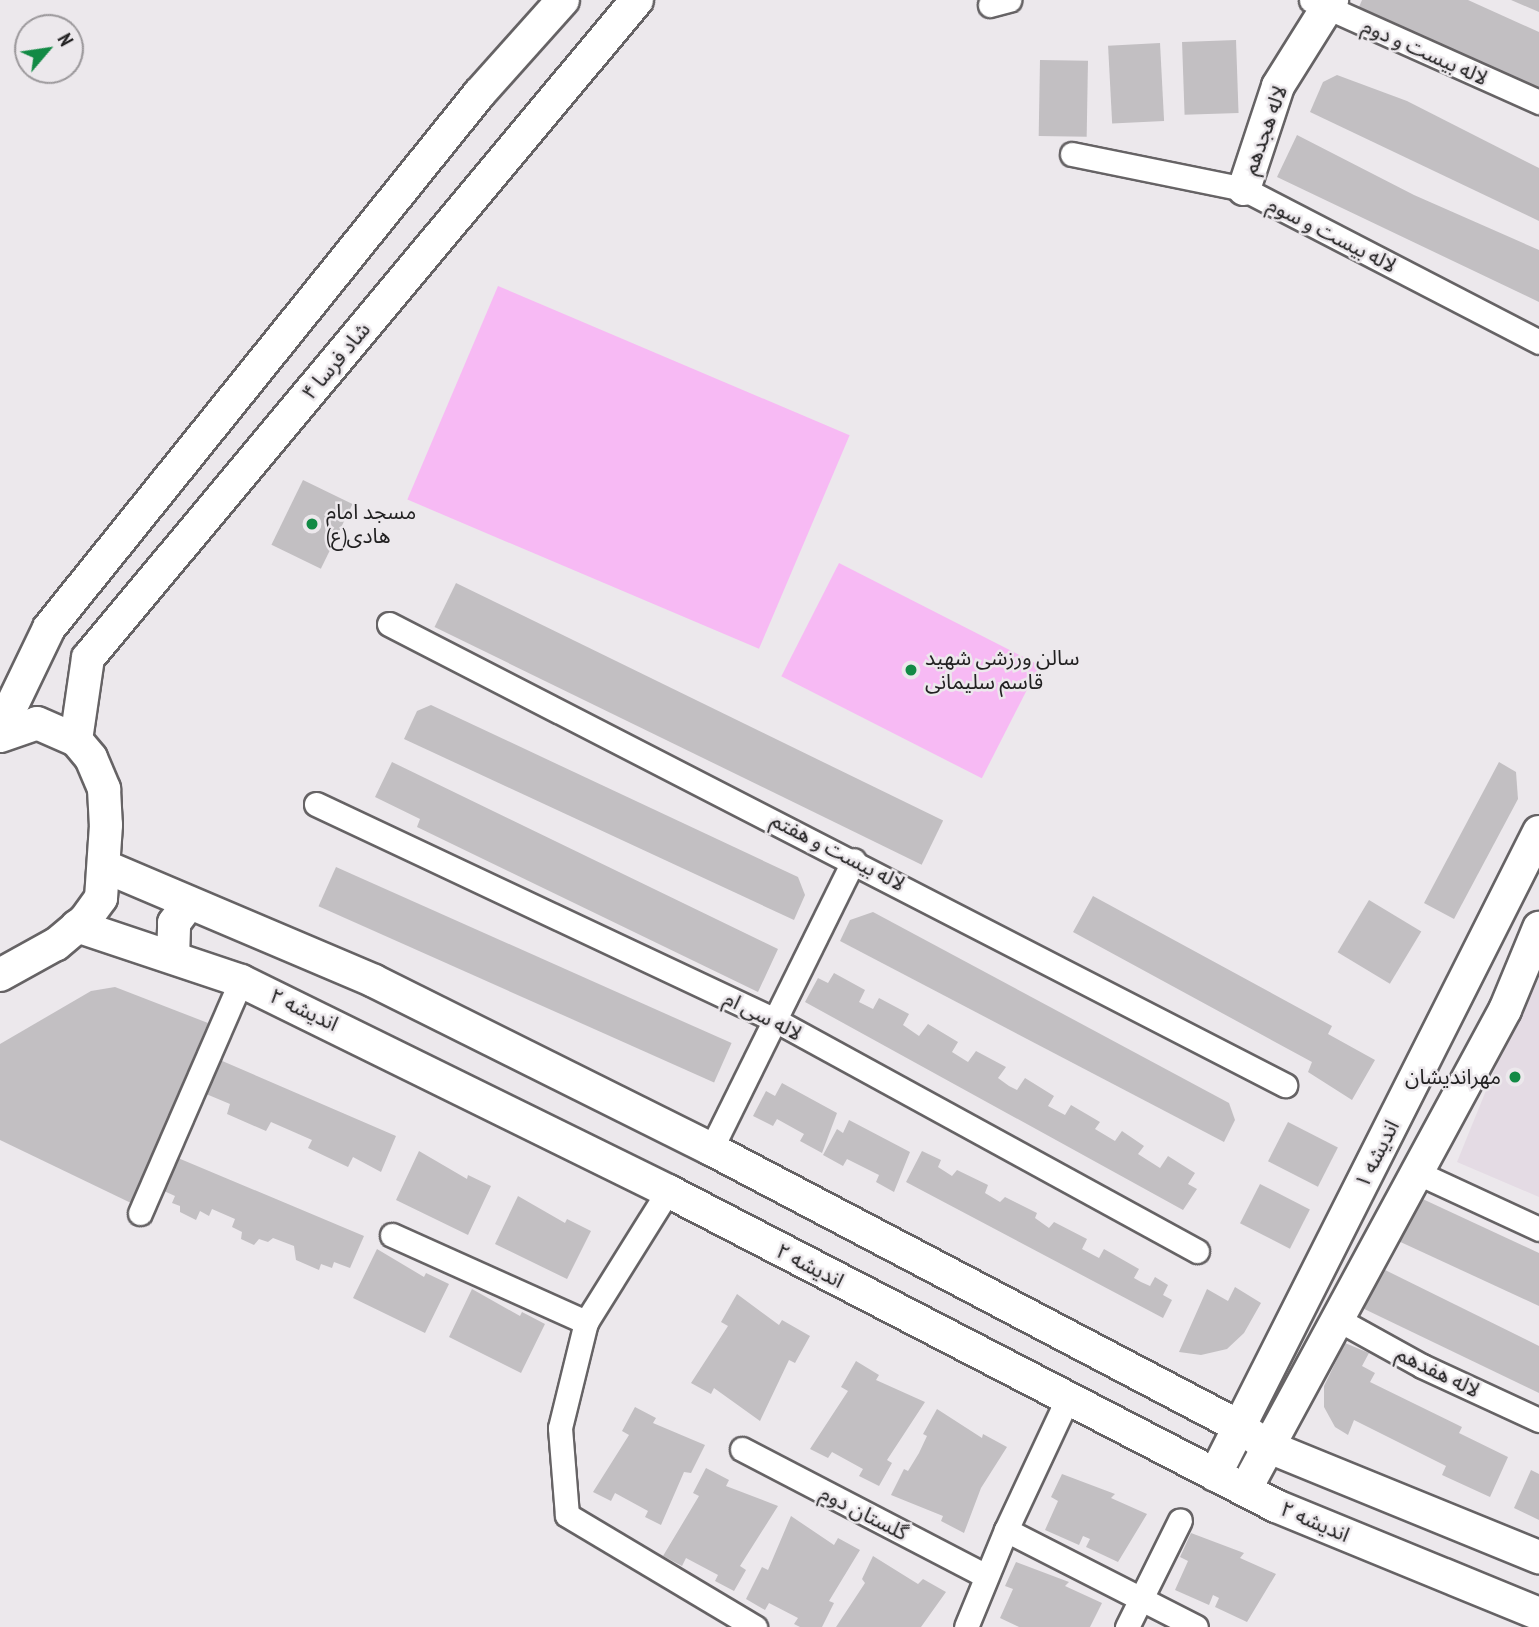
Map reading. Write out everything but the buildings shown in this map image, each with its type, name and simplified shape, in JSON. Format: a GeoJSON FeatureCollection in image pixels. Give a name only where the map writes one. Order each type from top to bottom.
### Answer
{"type":"FeatureCollection","features":[{"type":"Feature","properties":{"kind":"street"},"geometry":{"type":"LineString","coordinates":[[0,730],[49,628],[470,105],[563,0]]}},
{"type":"Feature","properties":{"kind":"street","name":"شاد فرسا ۴"},"geometry":{"type":"LineString","coordinates":[[76,740],[88,658],[637,0]]}},
{"type":"Feature","properties":{"kind":"street","name":"لاله بیست و دوم"},"geometry":{"type":"LineString","coordinates":[[1323,3],[1539,102]]}},
{"type":"Feature","properties":{"kind":"street","name":"لاله هجدهم"},"geometry":{"type":"LineString","coordinates":[[1244,189],[1278,86],[1323,3]]}},
{"type":"Feature","properties":{"kind":"street","name":"لاله بیست و سوم"},"geometry":{"type":"LineString","coordinates":[[1072,153],[1244,189],[1539,342]]}},
{"type":"Feature","properties":{"kind":"street","name":"لاله بیست و هفتم"},"geometry":{"type":"LineString","coordinates":[[389,624],[855,860],[1285,1085]]}},
{"type":"Feature","properties":{"kind":"street"},"geometry":{"type":"LineString","coordinates":[[0,736],[37,723],[76,740],[91,758],[104,789],[106,867],[101,898],[77,926],[56,944],[0,975]]}},
{"type":"Feature","properties":{"kind":"street","name":"لاله سی ام"},"geometry":{"type":"LineString","coordinates":[[316,804],[775,1020],[1197,1251]]}},
{"type":"Feature","properties":{"kind":"street","name":"اندیشه ۱"},"geometry":{"type":"LineString","coordinates":[[1214,1475],[1539,832]]}},
{"type":"Feature","properties":{"kind":"street"},"geometry":{"type":"LineString","coordinates":[[711,1149],[855,860]]}},
{"type":"Feature","properties":{"kind":"street"},"geometry":{"type":"LineString","coordinates":[[106,867],[374,981],[711,1149],[1240,1427],[1269,1447],[1539,1557]]}},
{"type":"Feature","properties":{"kind":"street"},"geometry":{"type":"LineString","coordinates":[[173,957],[174,923],[189,903]]}},
{"type":"Feature","properties":{"kind":"street","name":"اندیشه ۲"},"geometry":{"type":"LineString","coordinates":[[77,926],[241,981],[668,1191],[1214,1475],[1539,1614]]}},
{"type":"Feature","properties":{"kind":"street"},"geometry":{"type":"LineString","coordinates":[[1245,1490],[1505,1010],[1539,928]]}},
{"type":"Feature","properties":{"kind":"street"},"geometry":{"type":"LineString","coordinates":[[140,1213],[241,981]]}},
{"type":"Feature","properties":{"kind":"street"},"geometry":{"type":"LineString","coordinates":[[1418,1173],[1539,1229]]}},
{"type":"Feature","properties":{"kind":"street"},"geometry":{"type":"LineString","coordinates":[[668,1191],[586,1322],[560,1429],[567,1515],[755,1627]]}},
{"type":"Feature","properties":{"kind":"street"},"geometry":{"type":"LineString","coordinates":[[392,1235],[586,1322]]}},
{"type":"Feature","properties":{"kind":"street","name":"لاله هفدهم"},"geometry":{"type":"LineString","coordinates":[[1339,1320],[1422,1366],[1539,1420]]}},
{"type":"Feature","properties":{"kind":"street"},"geometry":{"type":"LineString","coordinates":[[966,1627],[1006,1530],[1067,1400]]}},
{"type":"Feature","properties":{"kind":"street","name":"گلستان دوم"},"geometry":{"type":"LineString","coordinates":[[742,1449],[986,1576]]}},
{"type":"Feature","properties":{"kind":"street"},"geometry":{"type":"LineString","coordinates":[[1127,1627],[1180,1520]]}},
{"type":"Feature","properties":{"kind":"street"},"geometry":{"type":"LineString","coordinates":[[1006,1530],[1196,1627]]}},
{"type":"Feature","properties":{"kind":"shaded area"},"geometry":{"type":"Polygon","coordinates":[[[498,286],[850,435],[759,649],[407,500],[498,286]]]}},
{"type":"Feature","properties":{"kind":"shaded area","name":"سالن ورزشی شهید قاسم سلیمانی"},"geometry":{"type":"Polygon","coordinates":[[[839,563],[1039,665],[982,778],[781,676],[839,563]]]}},
{"type":"Feature","properties":{"kind":"shaded area","name":"مهراندیشان"},"geometry":{"type":"Polygon","coordinates":[[[1539,960],[1539,1197],[1457,1162],[1539,960]]]}},
{"type":"Feature","properties":{"kind":"place","name":"مسجد امام هادی(ع)"},"geometry":{"type":"Point","coordinates":[312,524]}},
{"type":"Feature","properties":{"kind":"place","name":"سالن ورزشی شهید قاسم سلیمانی"},"geometry":{"type":"Point","coordinates":[911,670]}},
{"type":"Feature","properties":{"kind":"place","name":"مهراندیشان"},"geometry":{"type":"Point","coordinates":[1515,1077]}}]}
